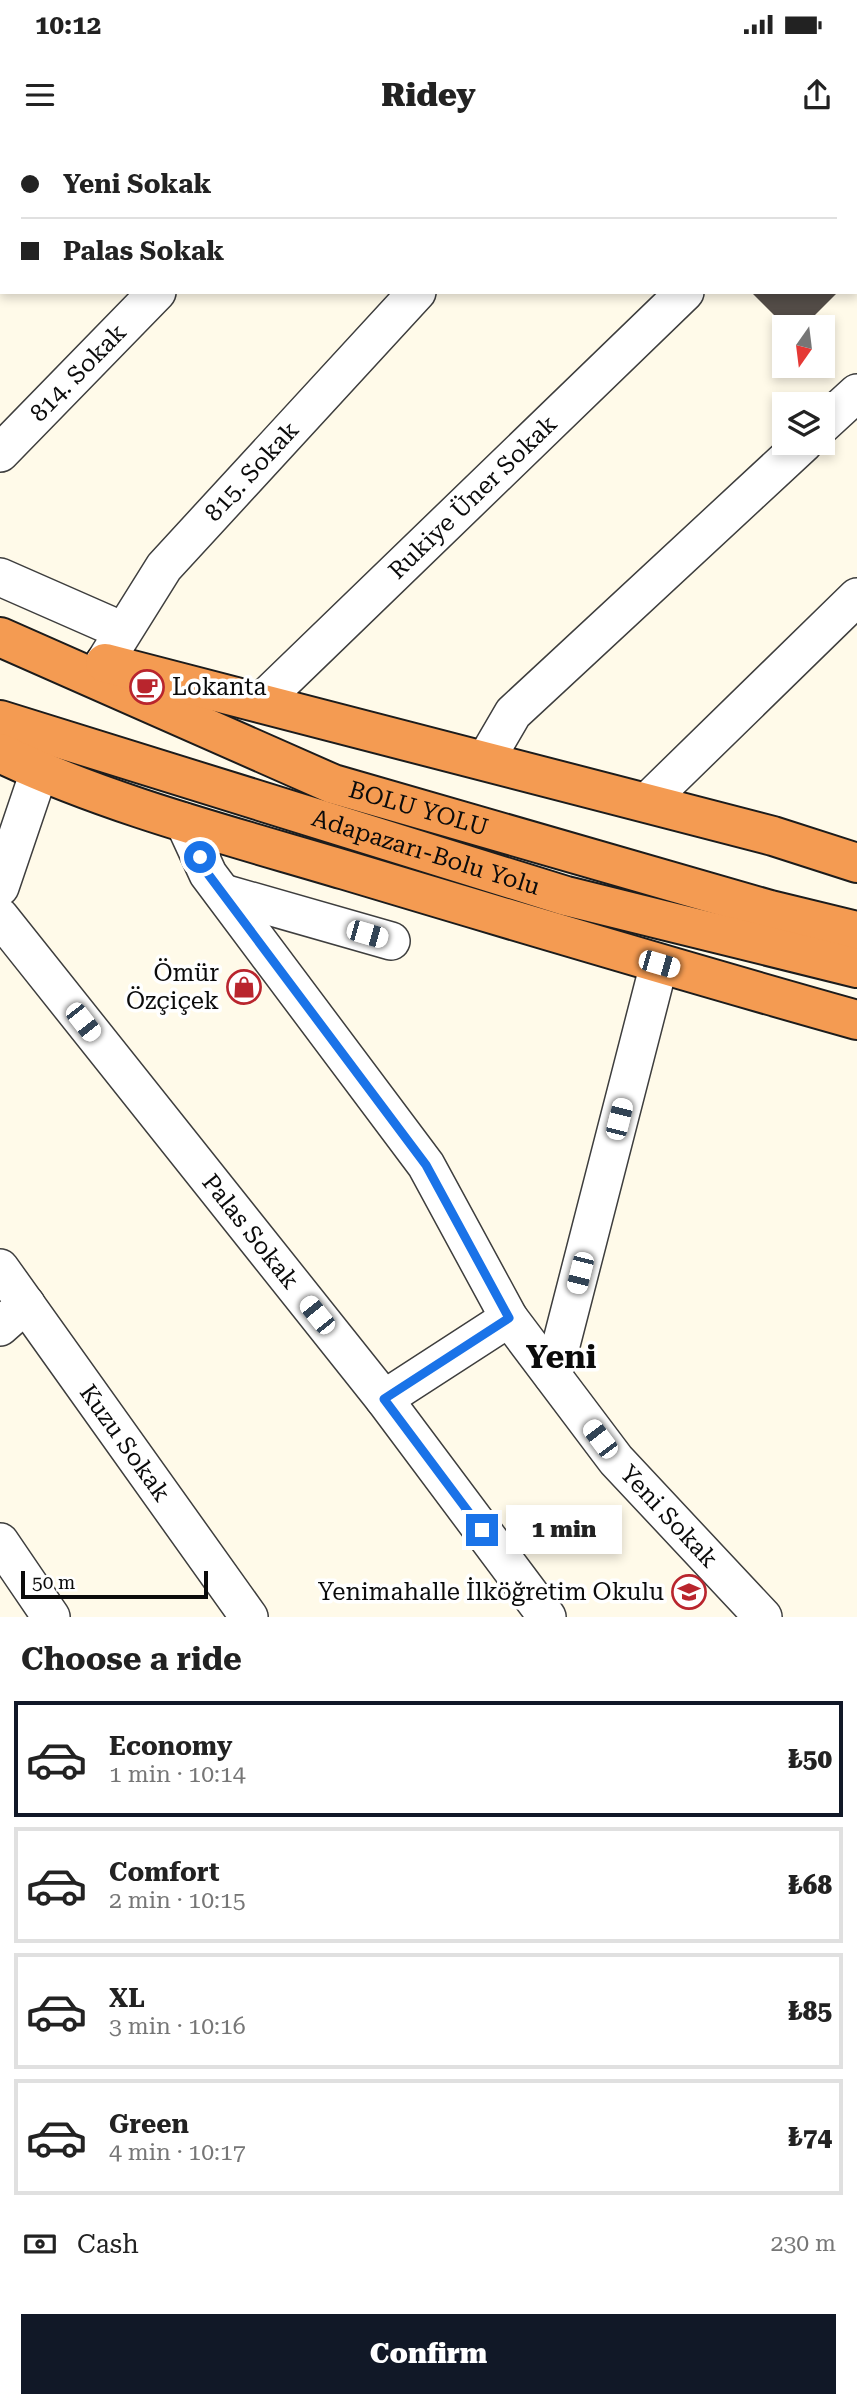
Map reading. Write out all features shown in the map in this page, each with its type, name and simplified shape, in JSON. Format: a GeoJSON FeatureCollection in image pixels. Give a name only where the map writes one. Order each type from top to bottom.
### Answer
{"type":"FeatureCollection","features":[{"type":"Feature","properties":{"kind":"highway"},"geometry":{"type":"LineString","coordinates":[[0,637],[113,647],[260,703],[773,835],[857,863]]}},
{"type":"Feature","properties":{"kind":"highway","name":"BOLU YOLU"},"geometry":{"type":"LineString","coordinates":[[0,637],[333,784],[770,910],[857,931]]}},
{"type":"Feature","properties":{"kind":"highway","name":"Adapazarı-Bolu Yolu"},"geometry":{"type":"LineString","coordinates":[[0,720],[566,896],[857,968]]}},
{"type":"Feature","properties":{"kind":"highway"},"geometry":{"type":"LineString","coordinates":[[0,753],[38,772],[184,822],[659,964],[857,1020]]}},
{"type":"Feature","properties":{"kind":"street","name":"814. Sokak"},"geometry":{"type":"LineString","coordinates":[[0,453],[155,294]]}},
{"type":"Feature","properties":{"kind":"street","name":"815. Sokak"},"geometry":{"type":"LineString","coordinates":[[113,647],[164,567],[415,294]]}},
{"type":"Feature","properties":{"kind":"street","name":"Rukiye Üner Sokak"},"geometry":{"type":"LineString","coordinates":[[260,703],[683,294]]}},
{"type":"Feature","properties":{"kind":"street"},"geometry":{"type":"LineString","coordinates":[[835,413],[857,393]]}},
{"type":"Feature","properties":{"kind":"street"},"geometry":{"type":"LineString","coordinates":[[485,761],[513,713],[791,455]]}},
{"type":"Feature","properties":{"kind":"street"},"geometry":{"type":"LineString","coordinates":[[0,576],[113,647]]}},
{"type":"Feature","properties":{"kind":"street"},"geometry":{"type":"LineString","coordinates":[[646,803],[857,597]]}},
{"type":"Feature","properties":{"kind":"street"},"geometry":{"type":"LineString","coordinates":[[0,887],[38,772]]}},
{"type":"Feature","properties":{"kind":"street","name":"Yeni Sokak"},"geometry":{"type":"LineString","coordinates":[[184,822],[208,874],[426,1165],[509,1318],[616,1460],[763,1617]]}},
{"type":"Feature","properties":{"kind":"street"},"geometry":{"type":"LineString","coordinates":[[222,893],[391,942]]}},
{"type":"Feature","properties":{"kind":"street","name":"Palas Sokak"},"geometry":{"type":"LineString","coordinates":[[0,917],[384,1399],[547,1617]]}},
{"type":"Feature","properties":{"kind":"street"},"geometry":{"type":"LineString","coordinates":[[553,1376],[659,964]]}},
{"type":"Feature","properties":{"kind":"street","name":"Kuzu Sokak"},"geometry":{"type":"LineString","coordinates":[[0,1268],[13,1316],[249,1617]]}},
{"type":"Feature","properties":{"kind":"street"},"geometry":{"type":"LineString","coordinates":[[384,1399],[509,1318]]}},
{"type":"Feature","properties":{"kind":"street"},"geometry":{"type":"LineString","coordinates":[[0,1542],[51,1617]]}},
{"type":"Feature","properties":{"kind":"building"},"geometry":{"type":"Polygon","coordinates":[[[753,294],[836,294],[815,315],[774,315],[753,294]]]}},
{"type":"Feature","properties":{"kind":"place","name":"Lokanta"},"geometry":{"type":"Point","coordinates":[147,687]}},
{"type":"Feature","properties":{"kind":"place","name":"Ömür Özçiçek"},"geometry":{"type":"Point","coordinates":[244,987]}},
{"type":"Feature","properties":{"kind":"place","name":"Yenimahalle İlköğretim Okulu"},"geometry":{"type":"Point","coordinates":[689,1592]}},
{"type":"Feature","properties":{"kind":"district","name":"Yeni"},"geometry":{"type":"Point","coordinates":[561,1357]}},
{"type":"Feature","properties":{"kind":"route"},"geometry":{"type":"LineString","coordinates":[[200,857],[208,874],[426,1165],[509,1318],[384,1399],[482,1530]]}}]}
